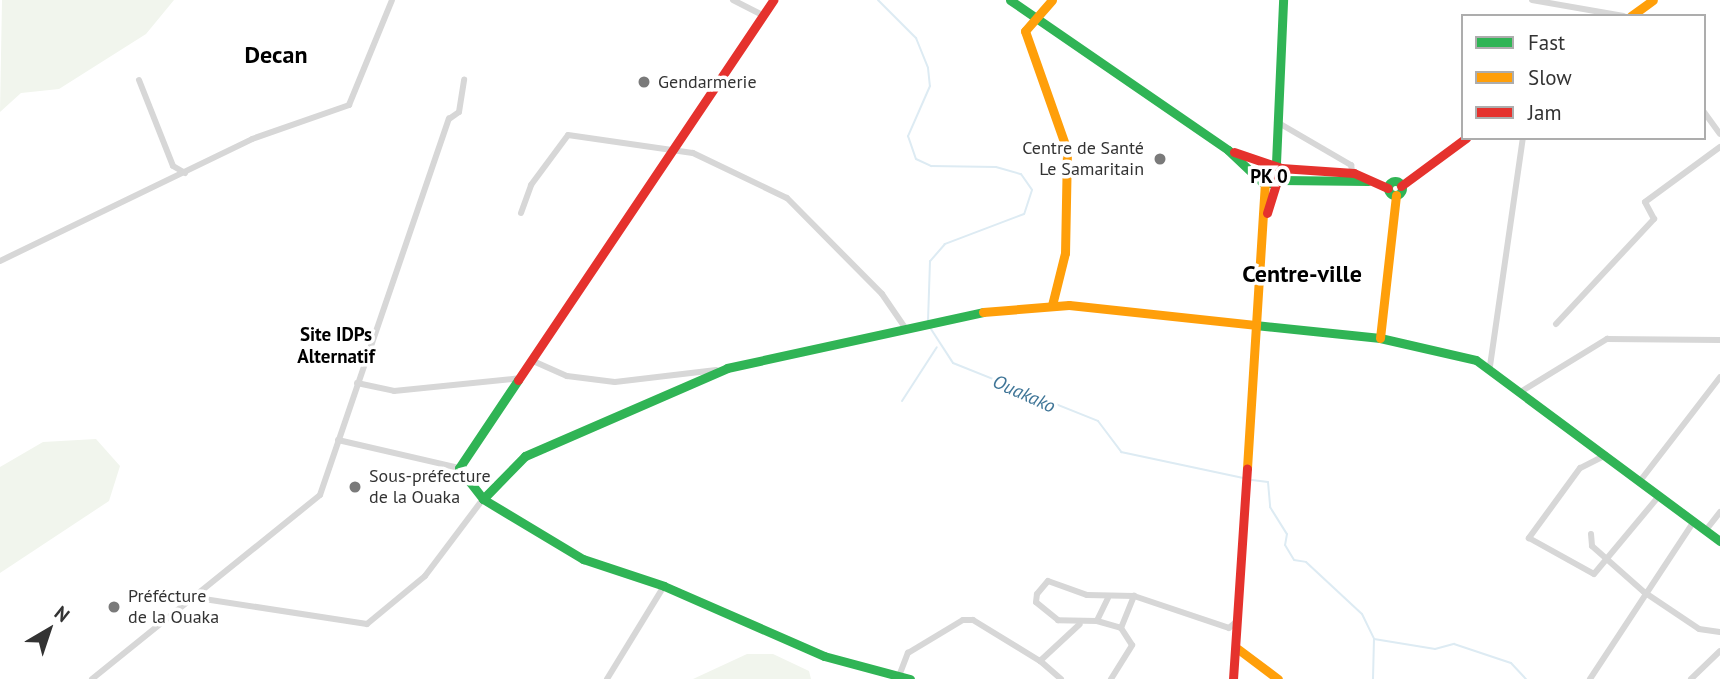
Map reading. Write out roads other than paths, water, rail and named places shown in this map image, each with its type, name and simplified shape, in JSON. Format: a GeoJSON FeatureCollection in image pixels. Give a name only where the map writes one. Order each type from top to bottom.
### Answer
{"type":"FeatureCollection","features":[{"type":"Feature","properties":{"kind":"street"},"geometry":{"type":"LineString","coordinates":[[0,261],[252,139],[349,105],[392,0]]}},
{"type":"Feature","properties":{"kind":"street"},"geometry":{"type":"LineString","coordinates":[[733,0],[762,15]]}},
{"type":"Feature","properties":{"kind":"street"},"geometry":{"type":"LineString","coordinates":[[458,468],[533,361],[773,0]]}},
{"type":"Feature","properties":{"kind":"street"},"geometry":{"type":"LineString","coordinates":[[1010,0],[1031,18],[1228,150],[1262,181],[1331,175]]}},
{"type":"Feature","properties":{"kind":"street"},"geometry":{"type":"LineString","coordinates":[[1052,0],[1031,18],[1025,31],[1067,150],[1070,188],[1052,305]]}},
{"type":"Feature","properties":{"kind":"street"},"geometry":{"type":"LineString","coordinates":[[1233,679],[1238,649],[1243,495],[1265,217],[1262,181],[1273,163],[1276,139],[1283,0]]}},
{"type":"Feature","properties":{"kind":"street"},"geometry":{"type":"LineString","coordinates":[[1532,0],[1624,14]]}},
{"type":"Feature","properties":{"kind":"street"},"geometry":{"type":"LineString","coordinates":[[1632,14],[1653,0]]}},
{"type":"Feature","properties":{"kind":"street"},"geometry":{"type":"LineString","coordinates":[[92,679],[191,597],[313,503],[338,440],[449,119],[458,112],[464,79]]}},
{"type":"Feature","properties":{"kind":"street"},"geometry":{"type":"LineString","coordinates":[[139,80],[173,166],[185,173]]}},
{"type":"Feature","properties":{"kind":"street"},"geometry":{"type":"LineString","coordinates":[[1706,116],[1720,134]]}},
{"type":"Feature","properties":{"kind":"street"},"geometry":{"type":"LineString","coordinates":[[1277,122],[1353,177]]}},
{"type":"Feature","properties":{"kind":"street"},"geometry":{"type":"LineString","coordinates":[[521,213],[531,185],[568,135],[637,149],[648,143],[674,147],[765,182],[787,198],[882,294],[906,329]]}},
{"type":"Feature","properties":{"kind":"street"},"geometry":{"type":"LineString","coordinates":[[1399,190],[1463,140]]}},
{"type":"Feature","properties":{"kind":"street"},"geometry":{"type":"LineString","coordinates":[[1490,366],[1523,140]]}},
{"type":"Feature","properties":{"kind":"street"},"geometry":{"type":"LineString","coordinates":[[1556,324],[1654,219],[1645,202],[1720,147]]}},
{"type":"Feature","properties":{"kind":"street"},"geometry":{"type":"LineString","coordinates":[[1228,150],[1273,163],[1353,177],[1388,188],[1393,181],[1399,190],[1380,338]]}},
{"type":"Feature","properties":{"kind":"street"},"geometry":{"type":"LineString","coordinates":[[1265,217],[1279,181],[1273,163]]}},
{"type":"Feature","properties":{"kind":"street"},"geometry":{"type":"LineString","coordinates":[[533,361],[567,376],[615,382],[727,368],[940,321],[1052,305],[1380,338],[1490,366],[1720,541]]}},
{"type":"Feature","properties":{"kind":"street"},"geometry":{"type":"LineString","coordinates":[[1522,391],[1607,338],[1720,340]]}},
{"type":"Feature","properties":{"kind":"street"},"geometry":{"type":"LineString","coordinates":[[191,597],[367,624],[425,576],[483,499],[525,456],[727,368]]}},
{"type":"Feature","properties":{"kind":"street"},"geometry":{"type":"LineString","coordinates":[[1640,481],[1720,377]]}},
{"type":"Feature","properties":{"kind":"street"},"geometry":{"type":"LineString","coordinates":[[356,383],[394,391],[521,378]]}},
{"type":"Feature","properties":{"kind":"street"},"geometry":{"type":"LineString","coordinates":[[338,440],[458,468],[483,499],[583,559],[664,586],[747,626],[910,679]]}},
{"type":"Feature","properties":{"kind":"street"},"geometry":{"type":"LineString","coordinates":[[1606,455],[1580,468],[1567,494],[1527,535],[1548,553],[1594,573],[1659,496]]}},
{"type":"Feature","properties":{"kind":"street"},"geometry":{"type":"LineString","coordinates":[[1706,530],[1720,512]]}},
{"type":"Feature","properties":{"kind":"street"},"geometry":{"type":"LineString","coordinates":[[1590,679],[1644,592],[1694,521]]}},
{"type":"Feature","properties":{"kind":"street"},"geometry":{"type":"LineString","coordinates":[[1591,534],[1592,546],[1644,592],[1699,629],[1720,632]]}},
{"type":"Feature","properties":{"kind":"street"},"geometry":{"type":"LineString","coordinates":[[1111,679],[1132,645],[1121,628],[1097,621],[1080,624],[1058,620],[1040,606],[1043,585],[1108,598],[1134,596],[1229,628],[1239,620]]}},
{"type":"Feature","properties":{"kind":"street"},"geometry":{"type":"LineString","coordinates":[[607,679],[664,586]]}},
{"type":"Feature","properties":{"kind":"street"},"geometry":{"type":"LineString","coordinates":[[1121,628],[1134,596]]}},
{"type":"Feature","properties":{"kind":"street"},"geometry":{"type":"LineString","coordinates":[[1097,621],[1108,598]]}},
{"type":"Feature","properties":{"kind":"street"},"geometry":{"type":"LineString","coordinates":[[899,676],[908,653],[963,620],[973,620],[1040,661],[1061,679]]}},
{"type":"Feature","properties":{"kind":"street"},"geometry":{"type":"LineString","coordinates":[[1040,661],[1080,624]]}},
{"type":"Feature","properties":{"kind":"street"},"geometry":{"type":"LineString","coordinates":[[1238,649],[1278,679]]}},
{"type":"Feature","properties":{"kind":"street"},"geometry":{"type":"LineString","coordinates":[[1691,679],[1720,651]]}},
{"type":"Feature","properties":{"kind":"waterway","name":"Ouakako"},"geometry":{"type":"LineString","coordinates":[[878,0],[916,38],[928,68],[930,86],[908,136],[916,159],[931,166],[996,167],[1021,174],[1032,190],[1024,214],[945,244],[930,261],[928,320]]}},
{"type":"Feature","properties":{"kind":"waterway","name":"Ouakako"},"geometry":{"type":"LineString","coordinates":[[929,326],[953,363],[1098,421],[1121,452],[1243,478]]}},
{"type":"Feature","properties":{"kind":"waterway"},"geometry":{"type":"LineString","coordinates":[[902,401],[937,347]]}},
{"type":"Feature","properties":{"kind":"waterway","name":"Ouakako"},"geometry":{"type":"LineString","coordinates":[[1252,480],[1268,482],[1270,507],[1287,534],[1285,545],[1294,560],[1306,562],[1362,614],[1374,639],[1435,649],[1454,644],[1511,663],[1526,679]]}},
{"type":"Feature","properties":{"kind":"waterway"},"geometry":{"type":"LineString","coordinates":[[1373,679],[1374,639]]}},
{"type":"Feature","properties":{"kind":"place","name":"Gendarmerie"},"geometry":{"type":"Point","coordinates":[644,82]}},
{"type":"Feature","properties":{"kind":"place","name":"Centre de Santé Le Samaritain"},"geometry":{"type":"Point","coordinates":[1160,159]}},
{"type":"Feature","properties":{"kind":"place","name":"Sous-préfecture de la Ouaka"},"geometry":{"type":"Point","coordinates":[355,487]}},
{"type":"Feature","properties":{"kind":"place","name":"Préfécture de la Ouaka"},"geometry":{"type":"Point","coordinates":[114,607]}},
{"type":"Feature","properties":{"kind":"district","name":"Decan"},"geometry":{"type":"Point","coordinates":[276,55]}},
{"type":"Feature","properties":{"kind":"district","name":"PK 0"},"geometry":{"type":"Point","coordinates":[1269,177]}},
{"type":"Feature","properties":{"kind":"district","name":"Centre-ville"},"geometry":{"type":"Point","coordinates":[1302,274]}},
{"type":"Feature","properties":{"kind":"district","name":"Site IDPs Alternatif"},"geometry":{"type":"Point","coordinates":[336,346]}}]}
